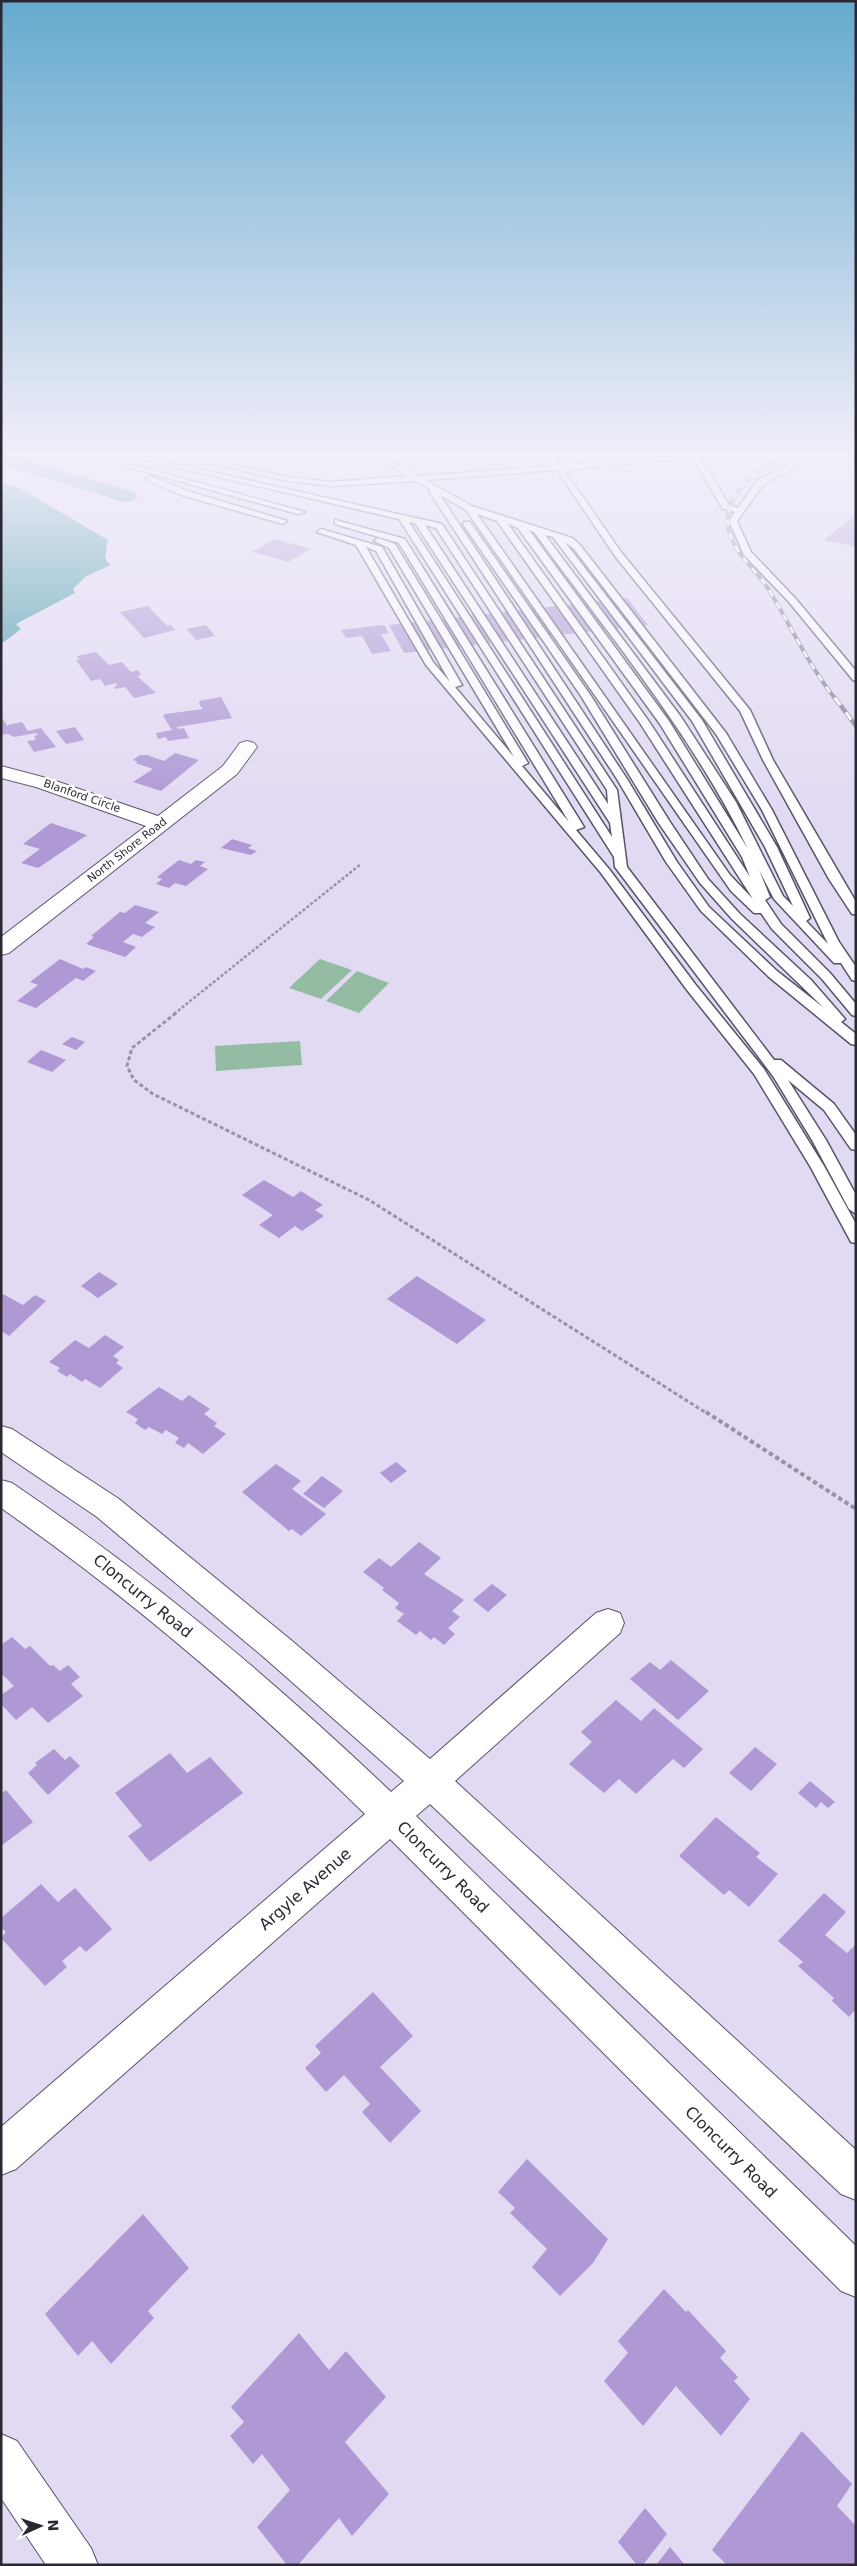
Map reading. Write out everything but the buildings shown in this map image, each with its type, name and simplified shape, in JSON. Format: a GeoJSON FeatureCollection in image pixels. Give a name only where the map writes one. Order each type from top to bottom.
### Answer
{"type":"FeatureCollection","features":[{"type":"Feature","properties":{"kind":"street","name":"North Shore Road"},"geometry":{"type":"LineString","coordinates":[[1,948],[230,770],[247,747]]}},
{"type":"Feature","properties":{"kind":"street","name":"Blanford Circle"},"geometry":{"type":"LineString","coordinates":[[1,772],[43,783],[161,824]]}},
{"type":"Feature","properties":{"kind":"street"},"geometry":{"type":"LineString","coordinates":[[1,1437],[115,1513],[430,1781],[856,2179]]}},
{"type":"Feature","properties":{"kind":"street","name":"Cloncurry Road"},"geometry":{"type":"LineString","coordinates":[[1,1492],[60,1530],[151,1600],[391,1815],[856,2276]]}},
{"type":"Feature","properties":{"kind":"street","name":"Argyle Avenue"},"geometry":{"type":"LineString","coordinates":[[1,2154],[430,1781],[608,1623]]}},
{"type":"Feature","properties":{"kind":"street"},"geometry":{"type":"LineString","coordinates":[[1,2457],[74,2565]]}},
{"type":"Feature","properties":{"kind":"lane"},"geometry":{"type":"LineString","coordinates":[[376,572],[429,663],[605,871],[691,987],[760,1072],[809,1152],[856,1238]]}},
{"type":"Feature","properties":{"kind":"lane"},"geometry":{"type":"LineString","coordinates":[[392,572],[478,721]]}},
{"type":"Feature","properties":{"kind":"lane"},"geometry":{"type":"LineString","coordinates":[[408,572],[549,805]]}},
{"type":"Feature","properties":{"kind":"lane"},"geometry":{"type":"LineString","coordinates":[[421,572],[605,871]]}},
{"type":"Feature","properties":{"kind":"lane"},"geometry":{"type":"LineString","coordinates":[[437,572],[620,858]]}},
{"type":"Feature","properties":{"kind":"lane"},"geometry":{"type":"LineString","coordinates":[[451,572],[616,823]]}},
{"type":"Feature","properties":{"kind":"lane"},"geometry":{"type":"LineString","coordinates":[[469,572],[612,790],[621,867],[761,1051],[819,1140],[856,1209]]}},
{"type":"Feature","properties":{"kind":"lane"},"geometry":{"type":"LineString","coordinates":[[486,572],[622,779],[672,862],[705,909],[773,974],[855,1040]]}},
{"type":"Feature","properties":{"kind":"lane"},"geometry":{"type":"LineString","coordinates":[[500,572],[602,721],[664,822],[705,882],[740,919],[820,995],[855,1040]]}},
{"type":"Feature","properties":{"kind":"lane"},"geometry":{"type":"LineString","coordinates":[[513,572],[735,889],[776,926],[826,976],[856,1012]]}},
{"type":"Feature","properties":{"kind":"lane"},"geometry":{"type":"LineString","coordinates":[[538,572],[645,723],[776,926]]}},
{"type":"Feature","properties":{"kind":"lane"},"geometry":{"type":"LineString","coordinates":[[554,572],[665,723],[748,857],[776,926]]}},
{"type":"Feature","properties":{"kind":"lane"},"geometry":{"type":"LineString","coordinates":[[568,572],[676,717],[731,802],[778,896],[812,935],[856,977]]}},
{"type":"Feature","properties":{"kind":"lane"},"geometry":{"type":"LineString","coordinates":[[582,572],[697,720],[738,788],[770,847],[812,935]]}},
{"type":"Feature","properties":{"kind":"lane"},"geometry":{"type":"LineString","coordinates":[[596,572],[721,733],[767,810],[833,942],[856,977]]}},
{"type":"Feature","properties":{"kind":"lane"},"geometry":{"type":"LineString","coordinates":[[633,572],[741,704],[796,812],[856,911]]}},
{"type":"Feature","properties":{"kind":"lane"},"geometry":{"type":"LineString","coordinates":[[766,572],[792,600],[856,678]]}},
{"type":"Feature","properties":{"kind":"lane"},"geometry":{"type":"LineString","coordinates":[[761,1051],[829,1107],[856,1146]]}},
{"type":"Feature","properties":{"kind":"path"},"geometry":{"type":"LineString","coordinates":[[361,864],[132,1048],[127,1066],[134,1080],[152,1094],[369,1200],[788,1462],[856,1509]]}},
{"type":"Feature","properties":{"kind":"green space"},"geometry":{"type":"Polygon","coordinates":[[[320,959],[352,970],[321,999],[289,988],[320,959]]]}},
{"type":"Feature","properties":{"kind":"green space"},"geometry":{"type":"Polygon","coordinates":[[[357,971],[389,983],[359,1013],[326,1001],[357,971]]]}},
{"type":"Feature","properties":{"kind":"green space"},"geometry":{"type":"Polygon","coordinates":[[[300,1041],[302,1065],[216,1071],[215,1046],[300,1041]]]}},
{"type":"Feature","properties":{"kind":"water"},"geometry":{"type":"Polygon","coordinates":[[[1,572],[96,572],[86,576],[73,589],[75,593],[16,624],[21,629],[1,644],[1,572]]]}},
{"type":"Feature","properties":{"kind":"railway"},"geometry":{"type":"LineString","coordinates":[[755,572],[768,589],[809,661],[836,700]]}},
{"type":"Feature","properties":{"kind":"railway"},"geometry":{"type":"LineString","coordinates":[[835,698],[856,726]]}}]}
